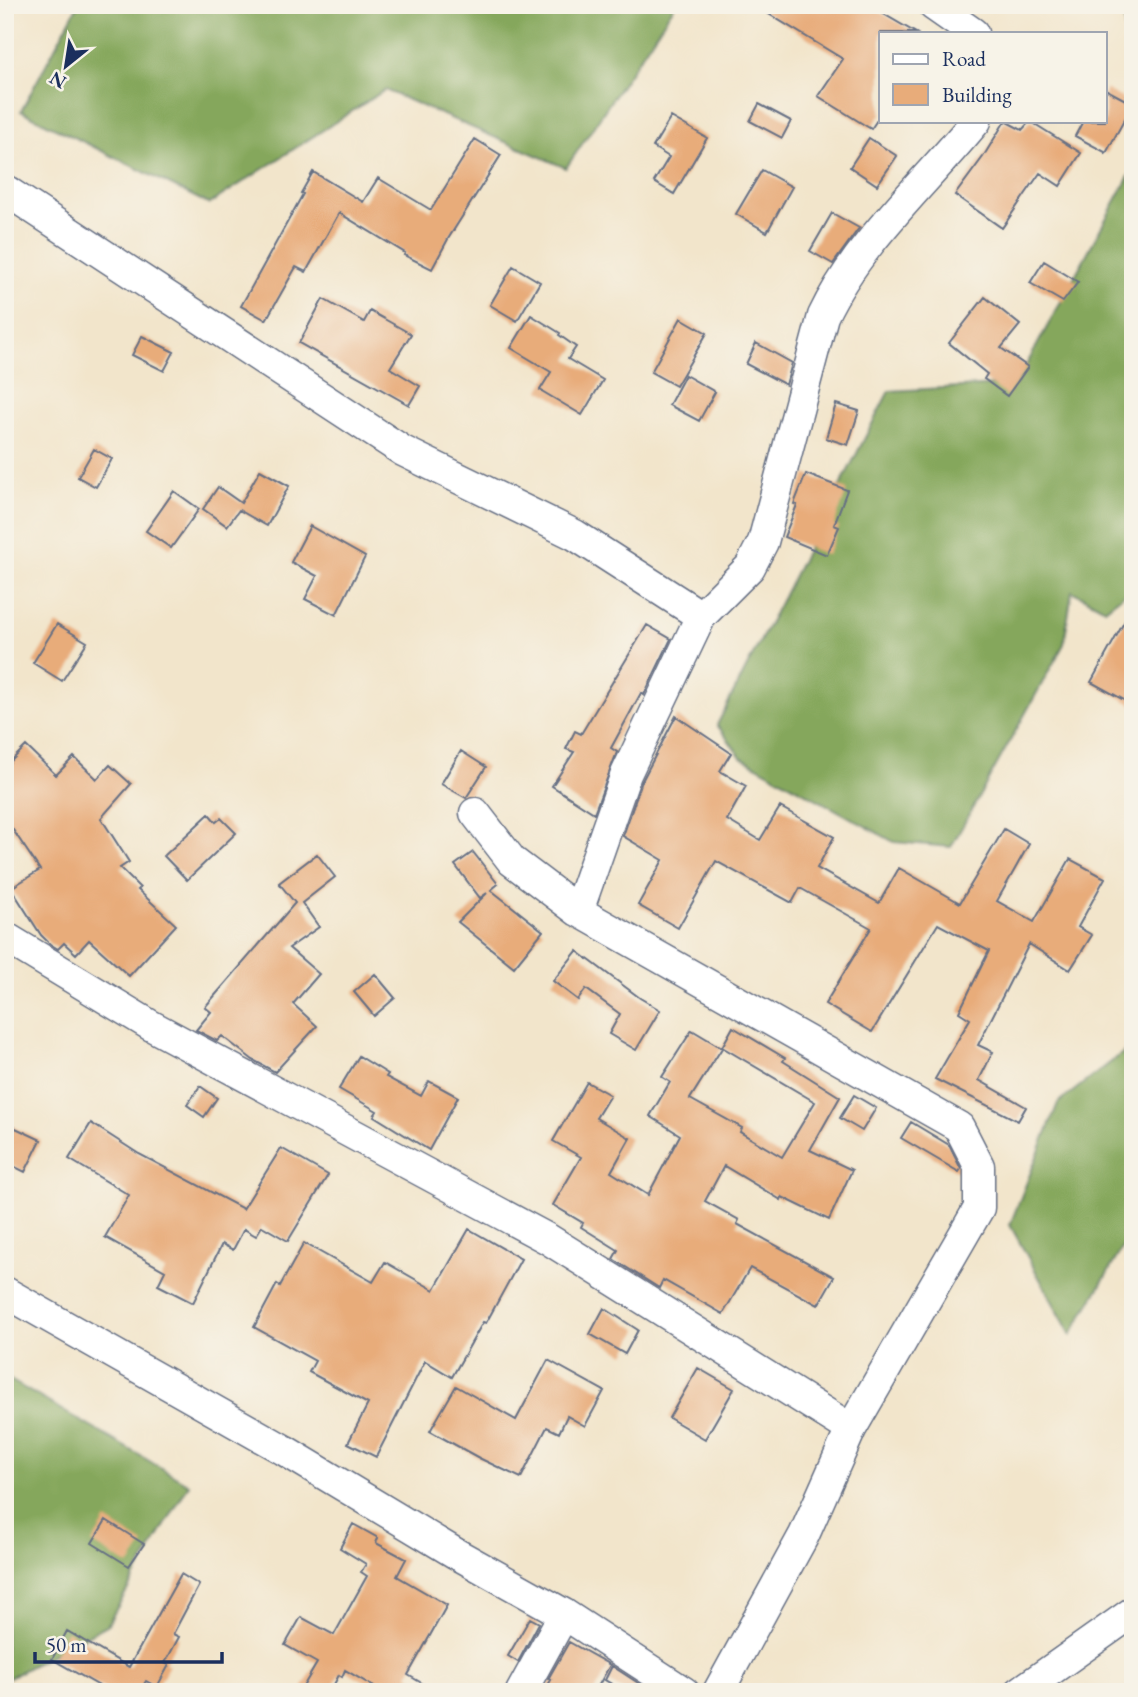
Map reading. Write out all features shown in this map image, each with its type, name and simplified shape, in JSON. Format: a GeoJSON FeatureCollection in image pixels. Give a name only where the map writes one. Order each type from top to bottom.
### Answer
{"type":"FeatureCollection","features":[{"type":"Feature","properties":{"kind":"street"},"geometry":{"type":"LineString","coordinates":[[933,5],[972,32]]}},
{"type":"Feature","properties":{"kind":"street"},"geometry":{"type":"LineString","coordinates":[[578,911],[626,774],[701,616],[750,567],[763,542],[823,316],[835,292],[860,255],[975,122]]}},
{"type":"Feature","properties":{"kind":"street"},"geometry":{"type":"LineString","coordinates":[[5,190],[403,451],[575,535],[701,616]]}},
{"type":"Feature","properties":{"kind":"street"},"geometry":{"type":"LineString","coordinates":[[475,813],[512,861],[578,911],[959,1127],[979,1166],[979,1208],[851,1429],[804,1535],[718,1692]]}},
{"type":"Feature","properties":{"kind":"street"},"geometry":{"type":"LineString","coordinates":[[5,937],[150,1025],[548,1239],[851,1429]]}},
{"type":"Feature","properties":{"kind":"street"},"geometry":{"type":"LineString","coordinates":[[5,1292],[284,1450],[455,1553],[564,1614],[684,1692]]}},
{"type":"Feature","properties":{"kind":"street"},"geometry":{"type":"LineString","coordinates":[[1020,1692],[1133,1612]]}},
{"type":"Feature","properties":{"kind":"street"},"geometry":{"type":"LineString","coordinates":[[521,1692],[564,1614]]}},
{"type":"Feature","properties":{"kind":"green space"},"geometry":{"type":"Polygon","coordinates":[[[78,5],[675,5],[566,168],[385,90],[209,204],[21,111],[78,5]]]}},
{"type":"Feature","properties":{"kind":"green space"},"geometry":{"type":"Polygon","coordinates":[[[1113,5],[1133,5],[1133,169],[1124,16],[1113,5]]]}},
{"type":"Feature","properties":{"kind":"green space"},"geometry":{"type":"Polygon","coordinates":[[[1133,169],[1133,587],[1105,609],[1072,591],[1064,644],[951,847],[894,842],[741,757],[717,725],[889,391],[1016,384],[1133,169]]]}},
{"type":"Feature","properties":{"kind":"green space"},"geometry":{"type":"Polygon","coordinates":[[[1133,1045],[1133,1230],[1071,1335],[1010,1225],[1058,1103],[1133,1045]]]}},
{"type":"Feature","properties":{"kind":"green space"},"geometry":{"type":"Polygon","coordinates":[[[5,1377],[189,1484],[107,1625],[5,1680],[5,1377]]]}},
{"type":"Feature","properties":{"kind":"building"},"geometry":{"type":"Polygon","coordinates":[[[754,5],[868,5],[914,32],[879,32],[879,117],[871,129],[818,96],[843,59],[754,5]]]}},
{"type":"Feature","properties":{"kind":"building"},"geometry":{"type":"Polygon","coordinates":[[[1106,90],[1133,104],[1105,155],[1105,152],[1075,136],[1082,122],[1106,122],[1106,90]]]}},
{"type":"Feature","properties":{"kind":"building"},"geometry":{"type":"Polygon","coordinates":[[[759,104],[791,121],[782,138],[750,121],[759,104]]]}},
{"type":"Feature","properties":{"kind":"building"},"geometry":{"type":"Polygon","coordinates":[[[671,117],[707,138],[674,194],[654,182],[669,157],[653,147],[671,117]]]}},
{"type":"Feature","properties":{"kind":"building"},"geometry":{"type":"Polygon","coordinates":[[[1004,122],[1022,130],[1032,122],[1081,153],[1060,186],[1040,173],[1002,228],[955,195],[1004,122]]]}},
{"type":"Feature","properties":{"kind":"building"},"geometry":{"type":"Polygon","coordinates":[[[869,138],[897,156],[877,185],[850,167],[869,138]]]}},
{"type":"Feature","properties":{"kind":"building"},"geometry":{"type":"Polygon","coordinates":[[[475,139],[501,155],[432,269],[404,255],[405,253],[339,213],[306,272],[296,267],[266,320],[241,306],[313,172],[363,202],[378,178],[431,210],[475,139]]]}},
{"type":"Feature","properties":{"kind":"building"},"geometry":{"type":"Polygon","coordinates":[[[762,170],[792,187],[767,232],[736,214],[762,170]]]}},
{"type":"Feature","properties":{"kind":"building"},"geometry":{"type":"Polygon","coordinates":[[[832,213],[859,228],[833,264],[810,251],[832,213]]]}},
{"type":"Feature","properties":{"kind":"building"},"geometry":{"type":"Polygon","coordinates":[[[1044,261],[1078,282],[1063,302],[1030,283],[1044,261]]]}},
{"type":"Feature","properties":{"kind":"building"},"geometry":{"type":"Polygon","coordinates":[[[513,266],[540,282],[517,321],[490,305],[513,266]]]}},
{"type":"Feature","properties":{"kind":"building"},"geometry":{"type":"Polygon","coordinates":[[[985,297],[1020,325],[1001,348],[1028,367],[1007,396],[984,379],[987,374],[949,343],[985,297]]]}},
{"type":"Feature","properties":{"kind":"building"},"geometry":{"type":"Polygon","coordinates":[[[323,299],[364,322],[370,311],[411,334],[390,368],[420,386],[409,405],[299,343],[323,299]]]}},
{"type":"Feature","properties":{"kind":"building"},"geometry":{"type":"Polygon","coordinates":[[[531,315],[560,333],[559,335],[576,347],[568,359],[603,380],[582,415],[540,390],[551,372],[511,348],[531,315]]]}},
{"type":"Feature","properties":{"kind":"building"},"geometry":{"type":"Polygon","coordinates":[[[681,318],[707,333],[676,386],[651,372],[681,318]]]}},
{"type":"Feature","properties":{"kind":"building"},"geometry":{"type":"Polygon","coordinates":[[[142,336],[174,352],[164,371],[132,355],[142,336]]]}},
{"type":"Feature","properties":{"kind":"building"},"geometry":{"type":"Polygon","coordinates":[[[756,343],[792,363],[786,385],[746,364],[756,343]]]}},
{"type":"Feature","properties":{"kind":"building"},"geometry":{"type":"Polygon","coordinates":[[[685,375],[715,392],[699,421],[669,405],[685,375]]]}},
{"type":"Feature","properties":{"kind":"building"},"geometry":{"type":"Polygon","coordinates":[[[836,404],[859,411],[848,445],[826,438],[836,404]]]}},
{"type":"Feature","properties":{"kind":"building"},"geometry":{"type":"Polygon","coordinates":[[[94,449],[112,459],[96,487],[78,477],[94,449]]]}},
{"type":"Feature","properties":{"kind":"building"},"geometry":{"type":"Polygon","coordinates":[[[260,470],[289,486],[267,526],[239,510],[227,526],[203,509],[218,487],[241,503],[260,470]]]}},
{"type":"Feature","properties":{"kind":"building"},"geometry":{"type":"Polygon","coordinates":[[[806,474],[847,490],[834,525],[839,527],[827,555],[784,537],[806,474]]]}},
{"type":"Feature","properties":{"kind":"building"},"geometry":{"type":"Polygon","coordinates":[[[174,491],[199,509],[171,548],[146,531],[174,491]]]}},
{"type":"Feature","properties":{"kind":"building"},"geometry":{"type":"Polygon","coordinates":[[[310,526],[365,557],[336,615],[305,599],[317,576],[291,562],[310,526]]]}},
{"type":"Feature","properties":{"kind":"building"},"geometry":{"type":"Polygon","coordinates":[[[1133,606],[1133,705],[1091,682],[1133,606]]]}},
{"type":"Feature","properties":{"kind":"building"},"geometry":{"type":"Polygon","coordinates":[[[57,624],[87,642],[62,681],[33,663],[57,624]]]}},
{"type":"Feature","properties":{"kind":"building"},"geometry":{"type":"Polygon","coordinates":[[[647,625],[671,639],[644,695],[641,693],[611,748],[617,752],[594,813],[552,786],[574,752],[566,749],[575,731],[581,734],[647,625]]]}},
{"type":"Feature","properties":{"kind":"building"},"geometry":{"type":"Polygon","coordinates":[[[676,716],[731,753],[720,771],[746,786],[727,820],[760,840],[780,807],[834,837],[817,868],[879,903],[899,868],[960,903],[1004,829],[1029,844],[997,901],[1034,922],[1070,859],[1105,878],[1078,927],[1092,935],[1070,970],[1029,944],[978,1045],[993,1052],[979,1080],[1026,1107],[1018,1121],[935,1079],[970,1019],[959,1012],[989,951],[938,924],[872,1032],[825,1004],[871,928],[800,888],[792,903],[716,861],[678,928],[638,905],[663,860],[623,836],[642,781],[676,716]]]}},
{"type":"Feature","properties":{"kind":"building"},"geometry":{"type":"Polygon","coordinates":[[[26,746],[56,775],[74,757],[97,779],[110,765],[131,784],[101,818],[129,862],[120,868],[140,888],[138,890],[176,925],[129,976],[89,940],[76,954],[64,943],[58,949],[50,944],[41,935],[11,888],[40,870],[5,818],[5,767],[26,746]]]}},
{"type":"Feature","properties":{"kind":"building"},"geometry":{"type":"Polygon","coordinates":[[[461,751],[486,767],[466,798],[441,784],[461,751]]]}},
{"type":"Feature","properties":{"kind":"building"},"geometry":{"type":"Polygon","coordinates":[[[209,814],[216,822],[221,818],[236,833],[187,880],[164,856],[209,814]]]}},
{"type":"Feature","properties":{"kind":"building"},"geometry":{"type":"Polygon","coordinates":[[[473,852],[498,884],[491,890],[543,931],[514,967],[458,922],[487,893],[480,898],[455,865],[473,852]]]}},
{"type":"Feature","properties":{"kind":"building"},"geometry":{"type":"Polygon","coordinates":[[[317,854],[335,877],[302,903],[319,927],[289,948],[319,974],[293,1004],[317,1026],[275,1072],[253,1060],[222,1036],[217,1041],[196,1030],[211,1012],[205,1007],[295,903],[279,883],[317,854]]]}},
{"type":"Feature","properties":{"kind":"building"},"geometry":{"type":"Polygon","coordinates":[[[577,951],[660,1010],[636,1050],[609,1034],[620,1014],[586,989],[578,1000],[553,981],[577,951]]]}},
{"type":"Feature","properties":{"kind":"building"},"geometry":{"type":"Polygon","coordinates":[[[375,974],[395,998],[374,1016],[354,992],[375,974]]]}},
{"type":"Feature","properties":{"kind":"building"},"geometry":{"type":"Polygon","coordinates":[[[733,1027],[785,1058],[783,1061],[840,1097],[810,1150],[852,1170],[829,1220],[782,1197],[781,1200],[724,1166],[705,1201],[739,1220],[737,1224],[834,1277],[818,1305],[750,1268],[723,1314],[663,1280],[659,1288],[613,1259],[618,1250],[581,1227],[583,1223],[553,1205],[581,1157],[553,1141],[587,1082],[610,1095],[596,1118],[630,1138],[611,1172],[648,1195],[680,1135],[650,1116],[670,1082],[662,1077],[692,1030],[722,1048],[690,1099],[742,1128],[740,1132],[782,1157],[815,1102],[722,1047],[733,1027]]]}},
{"type":"Feature","properties":{"kind":"building"},"geometry":{"type":"Polygon","coordinates":[[[359,1056],[388,1074],[386,1077],[421,1096],[429,1081],[458,1097],[429,1150],[374,1116],[377,1111],[339,1089],[359,1056]]]}},
{"type":"Feature","properties":{"kind":"building"},"geometry":{"type":"Polygon","coordinates":[[[200,1086],[217,1098],[204,1117],[187,1105],[200,1086]]]}},
{"type":"Feature","properties":{"kind":"building"},"geometry":{"type":"Polygon","coordinates":[[[854,1095],[876,1108],[862,1131],[840,1118],[854,1095]]]}},
{"type":"Feature","properties":{"kind":"building"},"geometry":{"type":"Polygon","coordinates":[[[911,1122],[949,1145],[961,1169],[959,1172],[901,1138],[911,1122]]]}},
{"type":"Feature","properties":{"kind":"building"},"geometry":{"type":"Polygon","coordinates":[[[5,1123],[41,1140],[25,1172],[5,1162],[5,1123]]]}},
{"type":"Feature","properties":{"kind":"building"},"geometry":{"type":"Polygon","coordinates":[[[91,1123],[139,1154],[243,1209],[281,1148],[328,1175],[288,1241],[262,1226],[256,1236],[244,1229],[233,1250],[222,1244],[193,1303],[158,1285],[165,1271],[105,1237],[129,1195],[69,1159],[91,1123]]]}},
{"type":"Feature","properties":{"kind":"building"},"geometry":{"type":"Polygon","coordinates":[[[469,1229],[521,1259],[452,1377],[425,1361],[376,1457],[348,1443],[368,1404],[309,1372],[315,1361],[254,1327],[277,1284],[280,1286],[304,1243],[373,1282],[385,1262],[434,1290],[469,1229]]]}},
{"type":"Feature","properties":{"kind":"building"},"geometry":{"type":"Polygon","coordinates":[[[604,1308],[638,1330],[625,1354],[590,1334],[604,1308]]]}},
{"type":"Feature","properties":{"kind":"building"},"geometry":{"type":"Polygon","coordinates":[[[548,1360],[604,1391],[585,1426],[567,1416],[559,1433],[547,1427],[521,1478],[430,1431],[456,1386],[516,1420],[548,1360]]]}},
{"type":"Feature","properties":{"kind":"building"},"geometry":{"type":"Polygon","coordinates":[[[698,1368],[734,1389],[705,1439],[669,1418],[698,1368]]]}},
{"type":"Feature","properties":{"kind":"building"},"geometry":{"type":"Polygon","coordinates":[[[106,1520],[144,1544],[129,1566],[92,1543],[106,1520]]]}},
{"type":"Feature","properties":{"kind":"building"},"geometry":{"type":"Polygon","coordinates":[[[353,1524],[378,1538],[376,1543],[406,1559],[397,1576],[447,1605],[408,1675],[437,1692],[383,1692],[345,1670],[342,1677],[339,1675],[330,1692],[300,1692],[317,1663],[285,1645],[301,1617],[334,1635],[367,1576],[361,1572],[366,1564],[340,1548],[353,1524]]]}},
{"type":"Feature","properties":{"kind":"building"},"geometry":{"type":"Polygon","coordinates":[[[181,1574],[199,1585],[173,1634],[179,1637],[165,1663],[169,1665],[157,1687],[146,1681],[139,1692],[110,1692],[52,1659],[67,1631],[129,1667],[181,1574]]]}},
{"type":"Feature","properties":{"kind":"building"},"geometry":{"type":"Polygon","coordinates":[[[530,1618],[539,1623],[518,1662],[508,1656],[530,1618]]]}},
{"type":"Feature","properties":{"kind":"building"},"geometry":{"type":"Polygon","coordinates":[[[569,1642],[610,1665],[595,1692],[544,1692],[551,1680],[548,1679],[569,1642]]]}},
{"type":"Feature","properties":{"kind":"building"},"geometry":{"type":"Polygon","coordinates":[[[612,1666],[652,1692],[625,1692],[605,1680],[612,1666]]]}}]}
